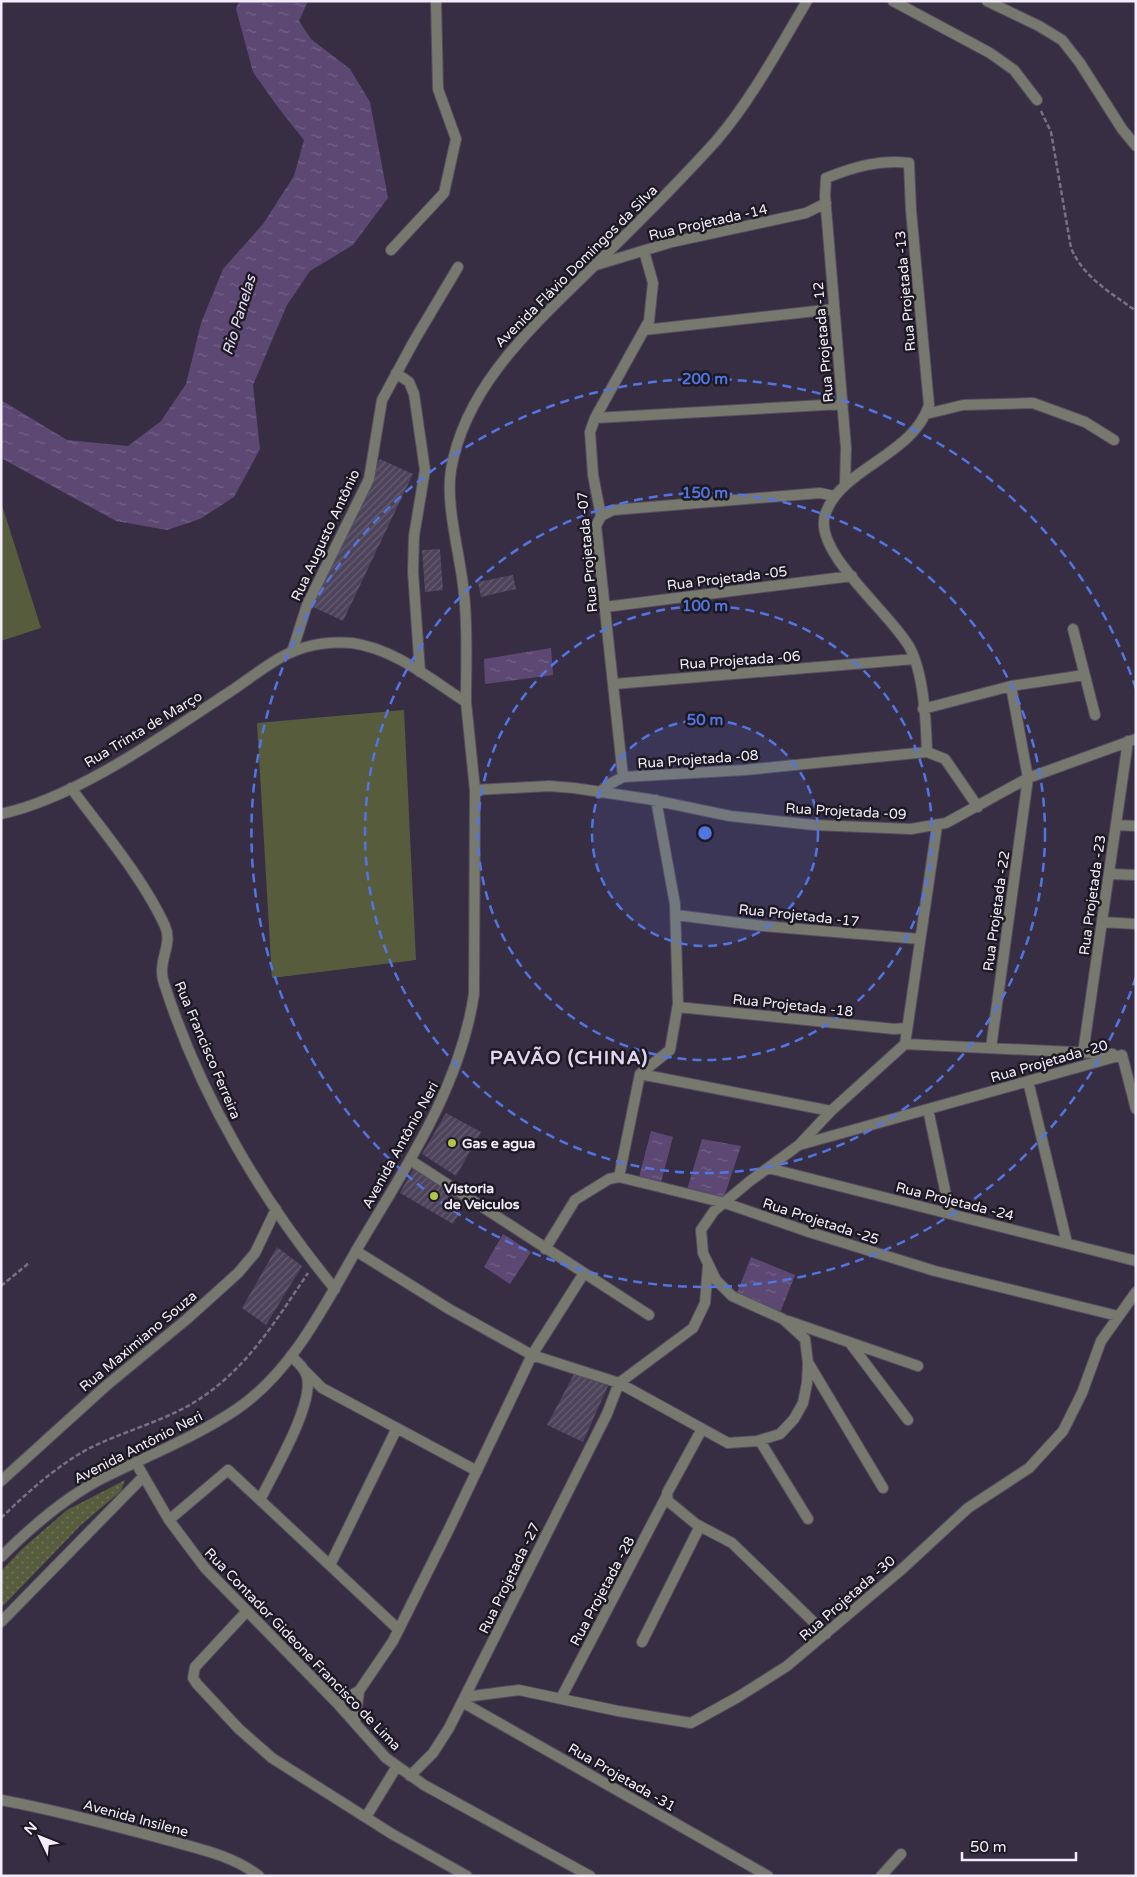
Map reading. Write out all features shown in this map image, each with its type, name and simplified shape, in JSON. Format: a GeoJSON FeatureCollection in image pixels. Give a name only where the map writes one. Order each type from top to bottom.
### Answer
{"type":"FeatureCollection","features":[{"type":"Feature","properties":{"kind":"street"},"geometry":{"type":"LineString","coordinates":[[391,250],[444,193],[456,139],[438,89],[436,1]]}},
{"type":"Feature","properties":{"kind":"street","name":"Avenida Flávio Domingos da Silva"},"geometry":{"type":"LineString","coordinates":[[466,702],[464,594],[452,507],[450,472],[457,443],[498,365],[539,320],[596,265],[718,139],[751,93],[806,1]]}},
{"type":"Feature","properties":{"kind":"street"},"geometry":{"type":"LineString","coordinates":[[893,1],[990,53],[1014,70],[1036,100]]}},
{"type":"Feature","properties":{"kind":"street"},"geometry":{"type":"LineString","coordinates":[[987,1],[1039,26],[1062,40],[1080,63],[1122,129],[1136,146]]}},
{"type":"Feature","properties":{"kind":"street","name":"Rua Projetada -13"},"geometry":{"type":"LineString","coordinates":[[826,200],[826,178],[857,166],[893,160],[909,163],[928,409]]}},
{"type":"Feature","properties":{"kind":"street","name":"Rua Projetada -14"},"geometry":{"type":"LineString","coordinates":[[596,265],[672,242],[806,213],[826,200]]}},
{"type":"Feature","properties":{"kind":"street","name":"Rua Projetada -12"},"geometry":{"type":"LineString","coordinates":[[826,200],[846,448],[845,485]]}},
{"type":"Feature","properties":{"kind":"street","name":"Rua Projetada -07"},"geometry":{"type":"LineString","coordinates":[[623,778],[596,526],[601,516],[593,475],[590,432],[595,418],[649,321],[654,283],[644,251]]}},
{"type":"Feature","properties":{"kind":"street","name":"Rua Augusto Antônio"},"geometry":{"type":"LineString","coordinates":[[292,652],[307,605],[368,479],[382,400],[458,267]]}},
{"type":"Feature","properties":{"kind":"street"},"geometry":{"type":"LineString","coordinates":[[644,330],[834,309]]}},
{"type":"Feature","properties":{"kind":"street"},"geometry":{"type":"LineString","coordinates":[[396,373],[409,382],[414,394],[425,470],[414,536],[413,572],[420,672]]}},
{"type":"Feature","properties":{"kind":"street"},"geometry":{"type":"LineString","coordinates":[[978,807],[945,759],[927,752],[923,709],[914,659],[903,637],[833,551],[823,533],[824,517],[834,496],[845,485],[900,444],[914,430],[928,409],[1034,403],[1085,422],[1114,440]]}},
{"type":"Feature","properties":{"kind":"street"},"geometry":{"type":"LineString","coordinates":[[595,418],[842,404]]}},
{"type":"Feature","properties":{"kind":"street"},"geometry":{"type":"LineString","coordinates":[[601,516],[614,510],[820,493],[834,496]]}},
{"type":"Feature","properties":{"kind":"street","name":"Rua Projetada -05"},"geometry":{"type":"LineString","coordinates":[[605,607],[852,576]]}},
{"type":"Feature","properties":{"kind":"street"},"geometry":{"type":"LineString","coordinates":[[1073,629],[1095,715]]}},
{"type":"Feature","properties":{"kind":"street"},"geometry":{"type":"LineString","coordinates":[[292,652],[326,643],[351,643],[371,648],[403,660],[466,702]]}},
{"type":"Feature","properties":{"kind":"street","name":"Rua Trinta de Março"},"geometry":{"type":"LineString","coordinates":[[1,814],[35,804],[71,788],[126,758],[292,652]]}},
{"type":"Feature","properties":{"kind":"street","name":"Rua Projetada -06"},"geometry":{"type":"LineString","coordinates":[[614,684],[914,659]]}},
{"type":"Feature","properties":{"kind":"street"},"geometry":{"type":"LineString","coordinates":[[923,709],[1011,686],[1084,675]]}},
{"type":"Feature","properties":{"kind":"street","name":"Rua Projetada -22"},"geometry":{"type":"LineString","coordinates":[[991,1048],[1028,778],[1011,686]]}},
{"type":"Feature","properties":{"kind":"street","name":"Avenida Antônio Neri"},"geometry":{"type":"LineString","coordinates":[[1,1557],[21,1538],[84,1488],[204,1429],[238,1408],[268,1381],[291,1356],[335,1289],[410,1160],[442,1100],[459,1058],[470,1020],[475,957],[475,790],[466,702]]}},
{"type":"Feature","properties":{"kind":"street","name":"Rua Projetada -09"},"geometry":{"type":"LineString","coordinates":[[599,793],[656,800],[730,816],[814,825],[875,829],[937,826],[978,807],[1028,778],[1132,740]]}},
{"type":"Feature","properties":{"kind":"street","name":"Rua Projetada -23"},"geometry":{"type":"LineString","coordinates":[[1083,1053],[1116,825],[1132,740]]}},
{"type":"Feature","properties":{"kind":"street","name":"Rua Projetada -08"},"geometry":{"type":"LineString","coordinates":[[599,793],[608,785],[623,778],[745,770],[927,752]]}},
{"type":"Feature","properties":{"kind":"street"},"geometry":{"type":"LineString","coordinates":[[475,790],[549,786],[599,793]]}},
{"type":"Feature","properties":{"kind":"street","name":"Rua Francisco Ferreira"},"geometry":{"type":"LineString","coordinates":[[71,788],[136,877],[166,927],[168,937],[167,950],[162,971],[179,1024],[230,1137],[276,1209],[314,1264],[335,1289]]}},
{"type":"Feature","properties":{"kind":"street"},"geometry":{"type":"LineString","coordinates":[[545,1249],[575,1200],[609,1179],[619,1177],[640,1074],[670,1050],[678,1007],[676,915],[656,800]]}},
{"type":"Feature","properties":{"kind":"street"},"geometry":{"type":"LineString","coordinates":[[1116,825],[1136,826]]}},
{"type":"Feature","properties":{"kind":"street"},"geometry":{"type":"LineString","coordinates":[[800,1145],[831,1110],[905,1044],[937,826]]}},
{"type":"Feature","properties":{"kind":"street"},"geometry":{"type":"LineString","coordinates":[[1109,874],[1136,876]]}},
{"type":"Feature","properties":{"kind":"street","name":"Rua Projetada -17"},"geometry":{"type":"LineString","coordinates":[[676,915],[763,926],[920,939]]}},
{"type":"Feature","properties":{"kind":"street"},"geometry":{"type":"LineString","coordinates":[[1102,922],[1136,924]]}},
{"type":"Feature","properties":{"kind":"street","name":"Rua Projetada -18"},"geometry":{"type":"LineString","coordinates":[[678,1007],[894,1029],[906,1028]]}},
{"type":"Feature","properties":{"kind":"street","name":"Rua Projetada -20"},"geometry":{"type":"LineString","coordinates":[[905,1044],[1122,1054]]}},
{"type":"Feature","properties":{"kind":"street"},"geometry":{"type":"LineString","coordinates":[[1122,1054],[1136,1109]]}},
{"type":"Feature","properties":{"kind":"street","name":"Rua Projetada -20"},"geometry":{"type":"LineString","coordinates":[[708,1266],[703,1253],[702,1230],[714,1211],[800,1145],[1122,1054]]}},
{"type":"Feature","properties":{"kind":"street"},"geometry":{"type":"LineString","coordinates":[[640,1074],[831,1110]]}},
{"type":"Feature","properties":{"kind":"street"},"geometry":{"type":"LineString","coordinates":[[1028,1081],[1067,1243]]}},
{"type":"Feature","properties":{"kind":"street"},"geometry":{"type":"LineString","coordinates":[[928,1109],[950,1214]]}},
{"type":"Feature","properties":{"kind":"street"},"geometry":{"type":"LineString","coordinates":[[410,1160],[649,1315]]}},
{"type":"Feature","properties":{"kind":"street","name":"Rua Projetada -24"},"geometry":{"type":"LineString","coordinates":[[768,1168],[1136,1261]]}},
{"type":"Feature","properties":{"kind":"street","name":"Rua Projetada -25"},"geometry":{"type":"LineString","coordinates":[[619,1177],[725,1203],[809,1232],[935,1271],[1118,1316]]}},
{"type":"Feature","properties":{"kind":"street","name":"Rua Maximiano Souza"},"geometry":{"type":"LineString","coordinates":[[1,1482],[107,1385],[187,1319],[238,1273],[254,1253],[276,1209]]}},
{"type":"Feature","properties":{"kind":"street"},"geometry":{"type":"LineString","coordinates":[[356,1251],[449,1309],[532,1355],[619,1383],[728,1443],[758,1441],[780,1434],[794,1419],[803,1403],[808,1363],[805,1339],[783,1319]]}},
{"type":"Feature","properties":{"kind":"street"},"geometry":{"type":"LineString","coordinates":[[708,1266],[716,1280],[732,1296],[783,1319],[918,1366]]}},
{"type":"Feature","properties":{"kind":"street"},"geometry":{"type":"LineString","coordinates":[[619,1383],[693,1328],[705,1303],[708,1266]]}},
{"type":"Feature","properties":{"kind":"street"},"geometry":{"type":"LineString","coordinates":[[337,1703],[359,1691],[385,1656],[532,1355],[584,1273]]}},
{"type":"Feature","properties":{"kind":"street","name":"Rua Projetada -30"},"geometry":{"type":"LineString","coordinates":[[463,1699],[519,1690],[618,1711],[691,1723],[787,1666],[826,1634],[968,1508],[1029,1468],[1063,1431],[1082,1393],[1101,1341],[1136,1292]]}},
{"type":"Feature","properties":{"kind":"street"},"geometry":{"type":"LineString","coordinates":[[849,1342],[908,1420]]}},
{"type":"Feature","properties":{"kind":"street"},"geometry":{"type":"LineString","coordinates":[[291,1356],[322,1388],[477,1471]]}},
{"type":"Feature","properties":{"kind":"street"},"geometry":{"type":"LineString","coordinates":[[808,1363],[883,1488]]}},
{"type":"Feature","properties":{"kind":"street"},"geometry":{"type":"LineString","coordinates":[[260,1500],[292,1436],[304,1407],[307,1378],[303,1369]]}},
{"type":"Feature","properties":{"kind":"street","name":"Rua Projetada -27"},"geometry":{"type":"LineString","coordinates":[[410,1776],[437,1747],[463,1699],[607,1414],[619,1383]]}},
{"type":"Feature","properties":{"kind":"street"},"geometry":{"type":"LineString","coordinates":[[330,1565],[397,1428]]}},
{"type":"Feature","properties":{"kind":"street","name":"Rua Projetada -28"},"geometry":{"type":"LineString","coordinates":[[561,1698],[702,1429]]}},
{"type":"Feature","properties":{"kind":"street"},"geometry":{"type":"LineString","coordinates":[[758,1441],[808,1519]]}},
{"type":"Feature","properties":{"kind":"street","name":"Rua Contador Gideone Francisco de Lima"},"geometry":{"type":"LineString","coordinates":[[136,1463],[169,1520],[205,1568],[337,1703],[386,1758],[410,1776],[590,1876]]}},
{"type":"Feature","properties":{"kind":"street"},"geometry":{"type":"LineString","coordinates":[[169,1520],[228,1470],[398,1629]]}},
{"type":"Feature","properties":{"kind":"street"},"geometry":{"type":"LineString","coordinates":[[1,1622],[143,1477]]}},
{"type":"Feature","properties":{"kind":"street"},"geometry":{"type":"LineString","coordinates":[[667,1498],[675,1508],[700,1526],[732,1543],[826,1634]]}},
{"type":"Feature","properties":{"kind":"street"},"geometry":{"type":"LineString","coordinates":[[642,1642],[700,1526]]}},
{"type":"Feature","properties":{"kind":"street"},"geometry":{"type":"LineString","coordinates":[[247,1611],[196,1667],[193,1678],[197,1684],[239,1728],[272,1758],[433,1859],[466,1876]]}},
{"type":"Feature","properties":{"kind":"street"},"geometry":{"type":"LineString","coordinates":[[355,1723],[359,1691]]}},
{"type":"Feature","properties":{"kind":"street","name":"Rua Projetada -31"},"geometry":{"type":"LineString","coordinates":[[463,1699],[768,1876]]}},
{"type":"Feature","properties":{"kind":"street"},"geometry":{"type":"LineString","coordinates":[[366,1817],[397,1766]]}},
{"type":"Feature","properties":{"kind":"street","name":"Avenida Insilene"},"geometry":{"type":"LineString","coordinates":[[1,1800],[64,1812],[213,1853],[245,1865],[259,1876]]}},
{"type":"Feature","properties":{"kind":"street"},"geometry":{"type":"LineString","coordinates":[[881,1876],[901,1854]]}},
{"type":"Feature","properties":{"kind":"path"},"geometry":{"type":"LineString","coordinates":[[1036,100],[1051,132],[1071,248],[1076,260],[1090,278],[1136,311]]}},
{"type":"Feature","properties":{"kind":"path"},"geometry":{"type":"LineString","coordinates":[[1,1286],[29,1263]]}},
{"type":"Feature","properties":{"kind":"path"},"geometry":{"type":"LineString","coordinates":[[1,1518],[49,1474],[89,1448],[178,1412],[223,1381],[246,1360],[261,1342],[314,1264]]}},
{"type":"Feature","properties":{"kind":"green space"},"geometry":{"type":"Polygon","coordinates":[[[1,502],[41,628],[1,641],[1,502]]]}},
{"type":"Feature","properties":{"kind":"green space"},"geometry":{"type":"Polygon","coordinates":[[[404,710],[416,960],[272,978],[257,723],[404,710]]]}},
{"type":"Feature","properties":{"kind":"green space"},"geometry":{"type":"Polygon","coordinates":[[[125,1480],[121,1491],[81,1525],[1,1608],[1,1571],[23,1548],[67,1510],[125,1480]]]}},
{"type":"Feature","properties":{"kind":"water","name":"Rio Panelas"},"geometry":{"type":"Polygon","coordinates":[[[239,1],[308,1],[299,21],[311,39],[350,69],[370,102],[388,198],[353,245],[310,271],[287,305],[253,385],[260,449],[234,497],[200,519],[167,530],[116,521],[1,458],[1,400],[67,440],[128,446],[161,421],[186,384],[201,323],[223,269],[263,224],[294,176],[304,140],[253,72],[236,9],[239,1]]]}},
{"type":"Feature","properties":{"kind":"water"},"geometry":{"type":"Polygon","coordinates":[[[551,648],[553,675],[485,684],[484,659],[551,648]]]}},
{"type":"Feature","properties":{"kind":"water"},"geometry":{"type":"Polygon","coordinates":[[[651,1131],[673,1137],[660,1186],[638,1181],[651,1131]]]}},
{"type":"Feature","properties":{"kind":"water"},"geometry":{"type":"Polygon","coordinates":[[[702,1139],[741,1146],[723,1200],[687,1190],[702,1139]]]}},
{"type":"Feature","properties":{"kind":"water"},"geometry":{"type":"Polygon","coordinates":[[[503,1234],[531,1252],[510,1284],[484,1267],[503,1234]]]}},
{"type":"Feature","properties":{"kind":"water"},"geometry":{"type":"Polygon","coordinates":[[[751,1257],[795,1275],[780,1313],[737,1293],[751,1257]]]}},
{"type":"Feature","properties":{"kind":"building"},"geometry":{"type":"Polygon","coordinates":[[[380,459],[413,474],[343,621],[311,606],[380,459]]]}},
{"type":"Feature","properties":{"kind":"building"},"geometry":{"type":"Polygon","coordinates":[[[440,549],[443,590],[425,592],[422,550],[440,549]]]}},
{"type":"Feature","properties":{"kind":"building"},"geometry":{"type":"Polygon","coordinates":[[[513,575],[516,589],[481,597],[478,582],[513,575]]]}},
{"type":"Feature","properties":{"kind":"building","name":"Gas e agua"},"geometry":{"type":"Polygon","coordinates":[[[446,1113],[481,1132],[456,1176],[422,1154],[446,1113]]]}},
{"type":"Feature","properties":{"kind":"building","name":"Vistoria de Veiculos"},"geometry":{"type":"Polygon","coordinates":[[[415,1166],[468,1199],[453,1224],[400,1193],[415,1166]]]}},
{"type":"Feature","properties":{"kind":"building"},"geometry":{"type":"Polygon","coordinates":[[[277,1247],[302,1266],[266,1325],[242,1308],[277,1247]]]}},
{"type":"Feature","properties":{"kind":"building"},"geometry":{"type":"Polygon","coordinates":[[[574,1374],[608,1386],[583,1442],[547,1425],[574,1374]]]}},
{"type":"Feature","properties":{"kind":"place","name":"Gas e agua"},"geometry":{"type":"Point","coordinates":[452,1143]}},
{"type":"Feature","properties":{"kind":"place","name":"Vistoria de Veiculos"},"geometry":{"type":"Point","coordinates":[434,1196]}},
{"type":"Feature","properties":{"kind":"district","name":"PAVÃO (CHINA)"},"geometry":{"type":"Point","coordinates":[569,1057]}}]}
